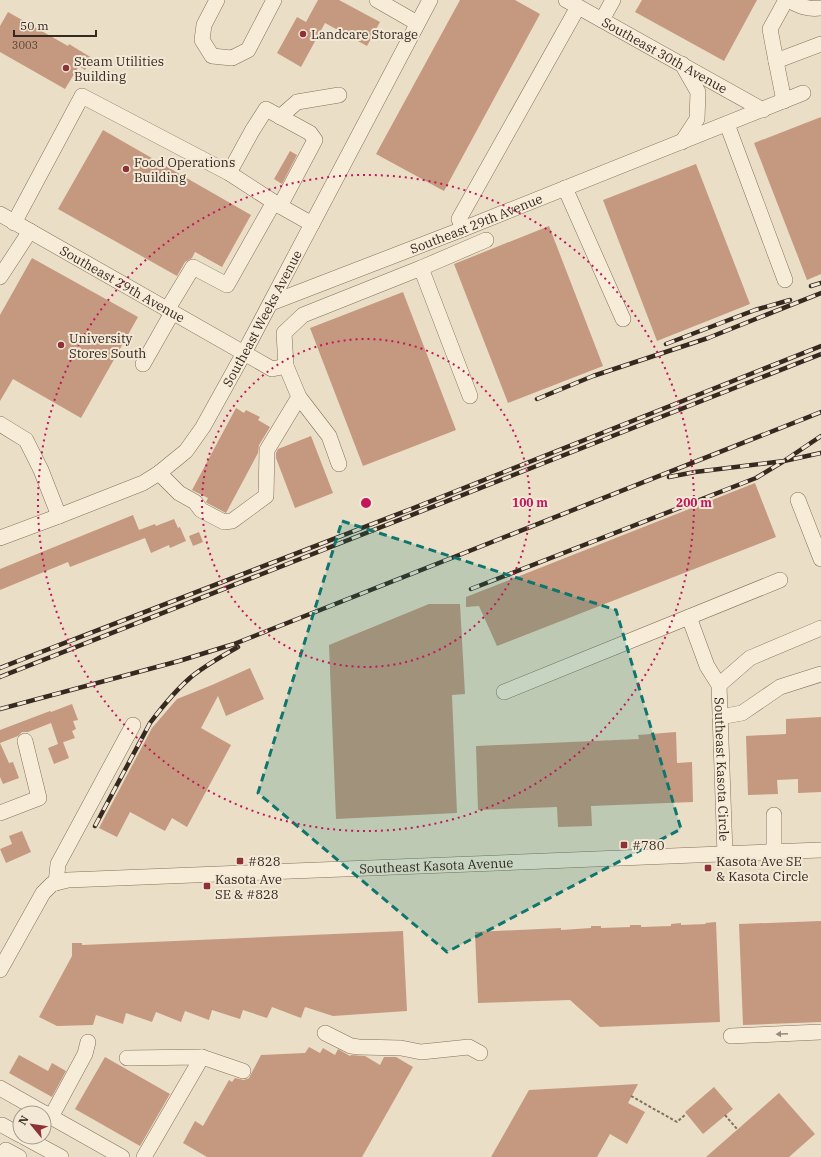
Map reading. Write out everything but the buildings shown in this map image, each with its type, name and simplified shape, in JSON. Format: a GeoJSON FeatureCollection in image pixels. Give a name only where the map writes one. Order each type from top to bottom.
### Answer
{"type":"FeatureCollection","features":[{"type":"Feature","properties":{"kind":"street"},"geometry":{"type":"LineString","coordinates":[[218,0],[204,25],[202,40],[212,56],[232,58],[248,50],[274,0]]}},
{"type":"Feature","properties":{"kind":"street"},"geometry":{"type":"LineString","coordinates":[[376,0],[417,23]]}},
{"type":"Feature","properties":{"kind":"street","name":"Southeast Weeks Avenue"},"geometry":{"type":"LineString","coordinates":[[0,538],[128,489],[160,473],[186,451],[195,440],[271,304],[430,0]]}},
{"type":"Feature","properties":{"kind":"street"},"geometry":{"type":"LineString","coordinates":[[602,20],[613,0]]}},
{"type":"Feature","properties":{"kind":"street"},"geometry":{"type":"LineString","coordinates":[[784,101],[770,29],[787,0],[802,7],[811,9],[821,8]]}},
{"type":"Feature","properties":{"kind":"street"},"geometry":{"type":"LineString","coordinates":[[463,229],[459,219],[572,3]]}},
{"type":"Feature","properties":{"kind":"street","name":"Southeast 30th Avenue"},"geometry":{"type":"LineString","coordinates":[[572,3],[763,110]]}},
{"type":"Feature","properties":{"kind":"street"},"geometry":{"type":"LineString","coordinates":[[776,61],[821,44]]}},
{"type":"Feature","properties":{"kind":"street"},"geometry":{"type":"LineString","coordinates":[[682,64],[698,92],[697,119],[682,142]]}},
{"type":"Feature","properties":{"kind":"street","name":"Southeast 29th Avenue"},"geometry":{"type":"LineString","coordinates":[[271,304],[803,93]]}},
{"type":"Feature","properties":{"kind":"street"},"geometry":{"type":"LineString","coordinates":[[280,117],[297,102],[339,95]]}},
{"type":"Feature","properties":{"kind":"street"},"geometry":{"type":"LineString","coordinates":[[14,223],[82,96],[229,173],[277,204],[312,224]]}},
{"type":"Feature","properties":{"kind":"street"},"geometry":{"type":"LineString","coordinates":[[143,364],[193,267],[227,285],[315,140],[310,133],[266,109],[229,173]]}},
{"type":"Feature","properties":{"kind":"street"},"geometry":{"type":"LineString","coordinates":[[727,124],[785,280]]}},
{"type":"Feature","properties":{"kind":"street"},"geometry":{"type":"LineString","coordinates":[[565,188],[623,319]]}},
{"type":"Feature","properties":{"kind":"street","name":"Southeast 29th Avenue"},"geometry":{"type":"LineString","coordinates":[[0,214],[272,370],[286,366]]}},
{"type":"Feature","properties":{"kind":"street"},"geometry":{"type":"LineString","coordinates":[[0,277],[30,232]]}},
{"type":"Feature","properties":{"kind":"street"},"geometry":{"type":"LineString","coordinates":[[339,464],[329,436],[298,397],[286,366],[284,333],[303,315],[422,268],[486,240]]}},
{"type":"Feature","properties":{"kind":"street"},"geometry":{"type":"LineString","coordinates":[[422,268],[470,396]]}},
{"type":"Feature","properties":{"kind":"street"},"geometry":{"type":"LineString","coordinates":[[160,473],[179,493],[195,502],[201,510],[224,522],[232,521],[266,496],[267,450],[298,397]]}},
{"type":"Feature","properties":{"kind":"street"},"geometry":{"type":"LineString","coordinates":[[0,424],[26,440],[41,470],[59,516]]}},
{"type":"Feature","properties":{"kind":"street"},"geometry":{"type":"LineString","coordinates":[[798,500],[821,559]]}},
{"type":"Feature","properties":{"kind":"street"},"geometry":{"type":"LineString","coordinates":[[504,692],[780,580]]}},
{"type":"Feature","properties":{"kind":"street"},"geometry":{"type":"LineString","coordinates":[[689,617],[707,666],[719,685],[750,658],[821,628]]}},
{"type":"Feature","properties":{"kind":"street"},"geometry":{"type":"LineString","coordinates":[[720,717],[742,713],[780,686],[821,674]]}},
{"type":"Feature","properties":{"kind":"street","name":"Southeast Kasota Circle"},"geometry":{"type":"LineString","coordinates":[[719,685],[725,854]]}},
{"type":"Feature","properties":{"kind":"street"},"geometry":{"type":"LineString","coordinates":[[0,970],[42,892],[54,884],[58,864],[133,725]]}},
{"type":"Feature","properties":{"kind":"street"},"geometry":{"type":"LineString","coordinates":[[0,813],[39,798],[24,741]]}},
{"type":"Feature","properties":{"kind":"street"},"geometry":{"type":"LineString","coordinates":[[774,815],[774,852]]}},
{"type":"Feature","properties":{"kind":"street","name":"Southeast Kasota Avenue"},"geometry":{"type":"LineString","coordinates":[[54,884],[68,880],[821,850]]}},
{"type":"Feature","properties":{"kind":"street"},"geometry":{"type":"LineString","coordinates":[[731,1036],[821,1032]]}},
{"type":"Feature","properties":{"kind":"street"},"geometry":{"type":"LineString","coordinates":[[325,1033],[351,1046],[401,1048],[421,1052],[469,1047],[480,1053]]}},
{"type":"Feature","properties":{"kind":"street"},"geometry":{"type":"LineString","coordinates":[[52,1105],[85,1054],[88,1042]]}},
{"type":"Feature","properties":{"kind":"street"},"geometry":{"type":"LineString","coordinates":[[127,1058],[202,1057],[243,1071]]}},
{"type":"Feature","properties":{"kind":"street"},"geometry":{"type":"LineString","coordinates":[[144,1157],[202,1057]]}},
{"type":"Feature","properties":{"kind":"street"},"geometry":{"type":"LineString","coordinates":[[0,1088],[30,1105]]}},
{"type":"Feature","properties":{"kind":"street"},"geometry":{"type":"LineString","coordinates":[[52,1117],[122,1157]]}},
{"type":"Feature","properties":{"kind":"street"},"geometry":{"type":"LineString","coordinates":[[2,1125],[12,1131]]}},
{"type":"Feature","properties":{"kind":"street"},"geometry":{"type":"LineString","coordinates":[[39,1145],[61,1157]]}},
{"type":"Feature","properties":{"kind":"street"},"geometry":{"type":"LineString","coordinates":[[2,1157],[6,1150],[19,1157]]}},
{"type":"Feature","properties":{"kind":"path"},"geometry":{"type":"LineString","coordinates":[[631,1096],[677,1122],[686,1114]]}},
{"type":"Feature","properties":{"kind":"path"},"geometry":{"type":"LineString","coordinates":[[725,1115],[737,1129]]}},
{"type":"Feature","properties":{"kind":"highlighted area"},"geometry":{"type":"Polygon","coordinates":[[[342,521],[616,610],[681,829],[447,952],[258,793],[342,521]]]}},
{"type":"Feature","properties":{"kind":"railway"},"geometry":{"type":"LineString","coordinates":[[811,286],[821,283]]}},
{"type":"Feature","properties":{"kind":"railway"},"geometry":{"type":"LineString","coordinates":[[537,399],[593,376],[708,338],[821,293]]}},
{"type":"Feature","properties":{"kind":"railway"},"geometry":{"type":"LineString","coordinates":[[666,344],[755,310],[790,300]]}},
{"type":"Feature","properties":{"kind":"railway"},"geometry":{"type":"LineString","coordinates":[[0,668],[411,509],[821,346]]}},
{"type":"Feature","properties":{"kind":"railway"},"geometry":{"type":"LineString","coordinates":[[0,677],[821,354]]}},
{"type":"Feature","properties":{"kind":"railway"},"geometry":{"type":"LineString","coordinates":[[0,709],[179,661],[234,644],[821,412]]}},
{"type":"Feature","properties":{"kind":"railway"},"geometry":{"type":"LineString","coordinates":[[471,589],[756,478],[821,436]]}},
{"type":"Feature","properties":{"kind":"railway"},"geometry":{"type":"LineString","coordinates":[[669,477],[695,472],[784,461],[821,453]]}},
{"type":"Feature","properties":{"kind":"railway"},"geometry":{"type":"LineString","coordinates":[[95,826],[150,723],[159,711],[191,677],[238,647]]}},
{"type":"Feature","properties":{"kind":"place","name":"Landcare Storage"},"geometry":{"type":"Point","coordinates":[303,34]}},
{"type":"Feature","properties":{"kind":"place","name":"Steam Utilities Building"},"geometry":{"type":"Point","coordinates":[66,68]}},
{"type":"Feature","properties":{"kind":"place","name":"Food Operations Building"},"geometry":{"type":"Point","coordinates":[126,169]}},
{"type":"Feature","properties":{"kind":"place","name":"University Stores South"},"geometry":{"type":"Point","coordinates":[61,345]}},
{"type":"Feature","properties":{"kind":"place","name":"#780"},"geometry":{"type":"Point","coordinates":[624,845]}},
{"type":"Feature","properties":{"kind":"place","name":"#828"},"geometry":{"type":"Point","coordinates":[240,861]}},
{"type":"Feature","properties":{"kind":"place","name":"Kasota Ave SE & Kasota Circle"},"geometry":{"type":"Point","coordinates":[708,868]}},
{"type":"Feature","properties":{"kind":"place","name":"Kasota Ave SE & #828"},"geometry":{"type":"Point","coordinates":[207,886]}}]}
